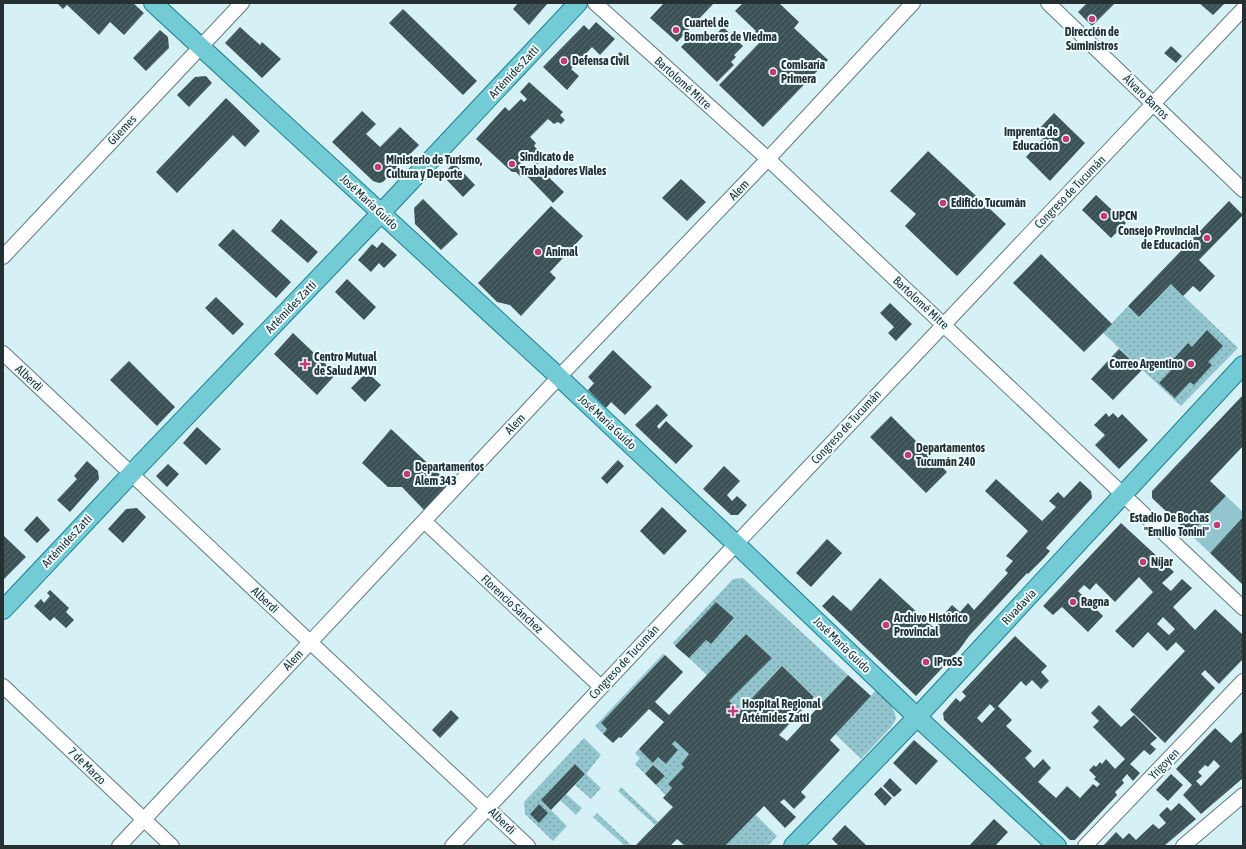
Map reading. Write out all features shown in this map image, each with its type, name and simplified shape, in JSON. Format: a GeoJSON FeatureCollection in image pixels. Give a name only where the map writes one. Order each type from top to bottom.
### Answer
{"type":"FeatureCollection","features":[{"type":"Feature","properties":{"kind":"main road","name":"José María Guido"},"geometry":{"type":"LineString","coordinates":[[153,3],[559,377],[917,717],[1056,846]]}},
{"type":"Feature","properties":{"kind":"main road","name":"Artémides Zatti"},"geometry":{"type":"LineString","coordinates":[[3,610],[381,213],[578,3]]}},
{"type":"Feature","properties":{"kind":"main road","name":"Rivadavia"},"geometry":{"type":"LineString","coordinates":[[793,846],[917,717],[1243,365]]}},
{"type":"Feature","properties":{"kind":"street","name":"Güemes"},"geometry":{"type":"LineString","coordinates":[[3,257],[242,3]]}},
{"type":"Feature","properties":{"kind":"street","name":"Bartolomé Mitre"},"geometry":{"type":"LineString","coordinates":[[594,3],[768,159],[1243,608]]}},
{"type":"Feature","properties":{"kind":"street","name":"Alem"},"geometry":{"type":"LineString","coordinates":[[119,846],[559,377],[768,159],[913,3]]}},
{"type":"Feature","properties":{"kind":"street","name":"Álvaro Barros"},"geometry":{"type":"LineString","coordinates":[[1048,3],[1243,190]]}},
{"type":"Feature","properties":{"kind":"street","name":"Congreso de Tucumán"},"geometry":{"type":"LineString","coordinates":[[452,846],[1243,9]]}},
{"type":"Feature","properties":{"kind":"street","name":"Alberdi"},"geometry":{"type":"LineString","coordinates":[[3,353],[528,846]]}},
{"type":"Feature","properties":{"kind":"street","name":"Florencio Sánchez"},"geometry":{"type":"LineString","coordinates":[[424,521],[601,687]]}},
{"type":"Feature","properties":{"kind":"street","name":"Yrigoyen"},"geometry":{"type":"LineString","coordinates":[[1085,846],[1243,681]]}},
{"type":"Feature","properties":{"kind":"street","name":"7 de Marzo"},"geometry":{"type":"LineString","coordinates":[[3,686],[172,846]]}},
{"type":"Feature","properties":{"kind":"street"},"geometry":{"type":"LineString","coordinates":[[1184,846],[1243,795]]}},
{"type":"Feature","properties":{"kind":"shaded area"},"geometry":{"type":"Polygon","coordinates":[[[1171,284],[1238,348],[1181,406],[1103,333],[1128,306],[1139,317],[1171,284]]]}},
{"type":"Feature","properties":{"kind":"shaded area","name":"Estadio De Bochas \"Emilio Tonini\""},"geometry":{"type":"Polygon","coordinates":[[[1226,496],[1243,512],[1243,517],[1210,553],[1190,534],[1226,496]]]}},
{"type":"Feature","properties":{"kind":"shaded area"},"geometry":{"type":"Polygon","coordinates":[[[743,578],[848,675],[822,704],[782,666],[740,711],[729,701],[772,658],[746,634],[707,675],[689,658],[706,640],[711,644],[734,619],[716,602],[675,646],[673,643],[733,579],[743,578]]]}},
{"type":"Feature","properties":{"kind":"shaded area"},"geometry":{"type":"Polygon","coordinates":[[[663,654],[665,655],[601,723],[607,729],[603,734],[595,726],[663,654]]]}},
{"type":"Feature","properties":{"kind":"shaded area"},"geometry":{"type":"Polygon","coordinates":[[[876,690],[892,707],[896,719],[892,726],[861,759],[835,734],[876,690]]]}},
{"type":"Feature","properties":{"kind":"shaded area"},"geometry":{"type":"Polygon","coordinates":[[[584,738],[601,755],[586,774],[601,788],[591,799],[575,785],[585,774],[575,764],[541,800],[567,826],[553,841],[525,814],[524,802],[584,738]]]}},
{"type":"Feature","properties":{"kind":"shaded area"},"geometry":{"type":"Polygon","coordinates":[[[675,741],[689,754],[681,763],[684,767],[668,784],[672,788],[665,795],[656,785],[665,776],[653,765],[645,774],[635,764],[640,758],[635,753],[639,749],[653,763],[658,757],[666,764],[678,750],[672,744],[675,741]]]}},
{"type":"Feature","properties":{"kind":"shaded area"},"geometry":{"type":"Polygon","coordinates":[[[621,787],[658,822],[655,825],[618,791],[621,787]]]}},
{"type":"Feature","properties":{"kind":"shaded area"},"geometry":{"type":"Polygon","coordinates":[[[566,794],[582,808],[576,815],[560,800],[566,794]]]}},
{"type":"Feature","properties":{"kind":"shaded area"},"geometry":{"type":"Polygon","coordinates":[[[597,813],[632,846],[625,846],[593,817],[597,813]]]}},
{"type":"Feature","properties":{"kind":"shaded area"},"geometry":{"type":"Polygon","coordinates":[[[756,815],[777,836],[768,846],[725,846],[756,815]]]}},
{"type":"Feature","properties":{"kind":"building"},"geometry":{"type":"Polygon","coordinates":[[[57,3],[133,3],[144,13],[124,35],[110,22],[99,35],[67,5],[63,9],[57,3]]]}},
{"type":"Feature","properties":{"kind":"building"},"geometry":{"type":"Polygon","coordinates":[[[518,3],[548,3],[529,25],[513,9],[518,3]]]}},
{"type":"Feature","properties":{"kind":"building","name":"Cuartel de Bomberos de Viedma"},"geometry":{"type":"Polygon","coordinates":[[[664,3],[714,3],[677,42],[650,18],[664,3]]]}},
{"type":"Feature","properties":{"kind":"building","name":"Comisaría Primera"},"geometry":{"type":"Polygon","coordinates":[[[743,3],[779,3],[799,22],[794,28],[828,60],[763,127],[719,85],[761,41],[753,34],[756,31],[735,11],[743,3]]]}},
{"type":"Feature","properties":{"kind":"building","name":"Dirección de Suministros"},"geometry":{"type":"Polygon","coordinates":[[[1087,3],[1115,3],[1092,26],[1078,12],[1087,3]]]}},
{"type":"Feature","properties":{"kind":"building"},"geometry":{"type":"Polygon","coordinates":[[[1199,3],[1225,3],[1213,15],[1199,3]]]}},
{"type":"Feature","properties":{"kind":"building"},"geometry":{"type":"Polygon","coordinates":[[[403,9],[477,81],[463,95],[389,23],[403,9]]]}},
{"type":"Feature","properties":{"kind":"building","name":"Defensa Civil"},"geometry":{"type":"Polygon","coordinates":[[[596,22],[615,39],[600,55],[592,47],[571,69],[579,76],[567,90],[543,67],[584,25],[589,30],[596,22]]]}},
{"type":"Feature","properties":{"kind":"building"},"geometry":{"type":"Polygon","coordinates":[[[240,27],[260,45],[262,42],[281,59],[262,78],[225,43],[240,27]]]}},
{"type":"Feature","properties":{"kind":"building"},"geometry":{"type":"Polygon","coordinates":[[[723,27],[743,46],[734,55],[736,57],[731,62],[734,65],[717,82],[681,47],[695,33],[707,44],[723,27]]]}},
{"type":"Feature","properties":{"kind":"building"},"geometry":{"type":"Polygon","coordinates":[[[160,30],[168,37],[169,48],[146,71],[133,58],[160,30]]]}},
{"type":"Feature","properties":{"kind":"building"},"geometry":{"type":"Polygon","coordinates":[[[1171,46],[1182,56],[1176,63],[1164,53],[1171,46]]]}},
{"type":"Feature","properties":{"kind":"building"},"geometry":{"type":"Polygon","coordinates":[[[620,52],[628,59],[623,64],[615,57],[620,52]]]}},
{"type":"Feature","properties":{"kind":"building"},"geometry":{"type":"Polygon","coordinates":[[[206,76],[212,83],[189,107],[177,95],[195,77],[206,76]]]}},
{"type":"Feature","properties":{"kind":"building"},"geometry":{"type":"Polygon","coordinates":[[[529,82],[563,112],[560,115],[565,120],[561,124],[558,122],[554,124],[548,119],[530,137],[536,143],[534,146],[545,157],[536,165],[564,192],[553,203],[524,173],[521,177],[516,172],[512,172],[476,139],[505,107],[509,111],[521,99],[524,102],[527,99],[520,92],[529,82]],[[527,156],[520,164],[528,171],[535,164],[527,156]]]}},
{"type":"Feature","properties":{"kind":"building"},"geometry":{"type":"Polygon","coordinates":[[[226,98],[260,131],[245,147],[233,135],[177,193],[156,172],[226,98]]]}},
{"type":"Feature","properties":{"kind":"building","name":"Ministerio de Turismo, Cultura y Deporte"},"geometry":{"type":"Polygon","coordinates":[[[362,111],[376,124],[366,134],[380,147],[400,127],[419,145],[383,182],[379,183],[373,181],[332,142],[362,111]]]}},
{"type":"Feature","properties":{"kind":"building"},"geometry":{"type":"Polygon","coordinates":[[[1054,113],[1085,143],[1050,181],[1026,157],[1047,134],[1040,128],[1054,113]]]}},
{"type":"Feature","properties":{"kind":"building","name":"Edificio Tucumán"},"geometry":{"type":"Polygon","coordinates":[[[928,151],[1006,224],[957,276],[905,226],[916,214],[890,191],[928,151]]]}},
{"type":"Feature","properties":{"kind":"building"},"geometry":{"type":"Polygon","coordinates":[[[454,163],[475,185],[463,197],[442,175],[454,163]]]}},
{"type":"Feature","properties":{"kind":"building"},"geometry":{"type":"Polygon","coordinates":[[[681,179],[706,202],[687,221],[662,198],[681,179]]]}},
{"type":"Feature","properties":{"kind":"building","name":"UPCN"},"geometry":{"type":"Polygon","coordinates":[[[1096,195],[1126,223],[1111,238],[1082,210],[1096,195]]]}},
{"type":"Feature","properties":{"kind":"building"},"geometry":{"type":"Polygon","coordinates":[[[423,199],[458,234],[441,250],[415,224],[414,208],[423,199]]]}},
{"type":"Feature","properties":{"kind":"building","name":"Consejo Provincial de Educación"},"geometry":{"type":"Polygon","coordinates":[[[1229,201],[1243,215],[1199,260],[1215,276],[1200,292],[1193,286],[1183,296],[1171,284],[1139,317],[1128,306],[1229,201]]]}},
{"type":"Feature","properties":{"kind":"building","name":"Animal"},"geometry":{"type":"Polygon","coordinates":[[[551,206],[583,236],[550,272],[556,278],[521,316],[510,305],[497,302],[478,283],[551,206]]]}},
{"type":"Feature","properties":{"kind":"building"},"geometry":{"type":"Polygon","coordinates":[[[281,219],[318,252],[308,263],[271,231],[281,219]]]}},
{"type":"Feature","properties":{"kind":"building"},"geometry":{"type":"Polygon","coordinates":[[[233,229],[291,282],[276,298],[218,245],[233,229]]]}},
{"type":"Feature","properties":{"kind":"building"},"geometry":{"type":"Polygon","coordinates":[[[382,242],[397,255],[384,268],[379,263],[371,272],[358,260],[372,244],[377,248],[382,242]]]}},
{"type":"Feature","properties":{"kind":"building"},"geometry":{"type":"Polygon","coordinates":[[[1041,254],[1112,324],[1084,352],[1013,283],[1041,254]]]}},
{"type":"Feature","properties":{"kind":"building"},"geometry":{"type":"Polygon","coordinates":[[[347,279],[376,307],[364,320],[335,292],[347,279]]]}},
{"type":"Feature","properties":{"kind":"building"},"geometry":{"type":"Polygon","coordinates":[[[216,297],[244,324],[233,335],[205,308],[216,297]]]}},
{"type":"Feature","properties":{"kind":"building"},"geometry":{"type":"Polygon","coordinates":[[[890,303],[912,324],[896,341],[888,333],[894,327],[880,313],[890,303]]]}},
{"type":"Feature","properties":{"kind":"building","name":"Correo Argentino"},"geometry":{"type":"Polygon","coordinates":[[[1207,330],[1223,346],[1208,362],[1212,365],[1194,385],[1190,382],[1175,398],[1159,383],[1174,367],[1170,363],[1188,343],[1192,347],[1207,330]]]}},
{"type":"Feature","properties":{"kind":"building","name":"Centro Mutual de Salud AMVI"},"geometry":{"type":"Polygon","coordinates":[[[293,333],[336,374],[317,395],[274,354],[293,333]]]}},
{"type":"Feature","properties":{"kind":"building"},"geometry":{"type":"Polygon","coordinates":[[[1119,349],[1142,370],[1113,400],[1091,379],[1119,349]]]}},
{"type":"Feature","properties":{"kind":"building"},"geometry":{"type":"Polygon","coordinates":[[[613,350],[652,387],[625,415],[611,402],[606,408],[588,390],[594,383],[588,377],[613,350]]]}},
{"type":"Feature","properties":{"kind":"building"},"geometry":{"type":"Polygon","coordinates":[[[129,361],[175,407],[157,426],[110,380],[129,361]]]}},
{"type":"Feature","properties":{"kind":"building"},"geometry":{"type":"Polygon","coordinates":[[[367,372],[381,385],[365,402],[351,388],[367,372]]]}},
{"type":"Feature","properties":{"kind":"building"},"geometry":{"type":"Polygon","coordinates":[[[1243,395],[1243,446],[1210,481],[1226,496],[1190,534],[1152,498],[1152,491],[1243,395]]]}},
{"type":"Feature","properties":{"kind":"building"},"geometry":{"type":"Polygon","coordinates":[[[657,404],[668,415],[657,426],[659,429],[666,421],[693,446],[676,464],[635,425],[657,404]]]}},
{"type":"Feature","properties":{"kind":"building"},"geometry":{"type":"Polygon","coordinates":[[[1106,413],[1109,417],[1113,413],[1118,418],[1122,414],[1148,440],[1119,469],[1095,445],[1105,435],[1094,425],[1106,413]]]}},
{"type":"Feature","properties":{"kind":"building","name":"Departamentos Tucumán 240"},"geometry":{"type":"Polygon","coordinates":[[[891,416],[947,472],[926,493],[870,437],[891,416]]]}},
{"type":"Feature","properties":{"kind":"building"},"geometry":{"type":"Polygon","coordinates":[[[197,427],[221,449],[206,465],[183,443],[197,427]]]}},
{"type":"Feature","properties":{"kind":"building","name":"Departamentos Alem 343"},"geometry":{"type":"Polygon","coordinates":[[[391,429],[451,485],[424,510],[402,487],[388,487],[362,463],[391,429]]]}},
{"type":"Feature","properties":{"kind":"building"},"geometry":{"type":"Polygon","coordinates":[[[618,460],[624,466],[607,484],[601,478],[618,460]]]}},
{"type":"Feature","properties":{"kind":"building"},"geometry":{"type":"Polygon","coordinates":[[[87,461],[98,471],[99,479],[70,512],[57,500],[77,479],[74,476],[87,461]]]}},
{"type":"Feature","properties":{"kind":"building"},"geometry":{"type":"Polygon","coordinates":[[[168,464],[179,474],[167,487],[156,476],[168,464]]]}},
{"type":"Feature","properties":{"kind":"building"},"geometry":{"type":"Polygon","coordinates":[[[724,466],[740,481],[727,495],[732,501],[737,496],[747,505],[738,515],[731,515],[703,489],[724,466]]]}},
{"type":"Feature","properties":{"kind":"building"},"geometry":{"type":"Polygon","coordinates":[[[996,479],[1042,521],[1056,507],[1049,501],[1058,492],[1064,498],[1080,481],[1091,491],[1092,498],[1046,548],[1050,551],[1044,558],[1028,574],[1027,573],[916,696],[822,606],[833,595],[851,611],[880,578],[933,627],[952,605],[960,612],[968,603],[974,610],[1008,573],[1005,570],[1013,561],[1006,556],[1028,531],[985,491],[996,479]]]}},
{"type":"Feature","properties":{"kind":"building"},"geometry":{"type":"Polygon","coordinates":[[[662,507],[687,531],[664,555],[640,531],[662,507]]]}},
{"type":"Feature","properties":{"kind":"building"},"geometry":{"type":"Polygon","coordinates":[[[137,508],[146,517],[123,543],[108,529],[126,509],[137,508]]]}},
{"type":"Feature","properties":{"kind":"building"},"geometry":{"type":"Polygon","coordinates":[[[37,516],[50,530],[37,543],[24,530],[37,516]]]}},
{"type":"Feature","properties":{"kind":"building"},"geometry":{"type":"Polygon","coordinates":[[[1243,517],[1243,585],[1210,553],[1243,517]]]}},
{"type":"Feature","properties":{"kind":"building"},"geometry":{"type":"Polygon","coordinates":[[[1121,523],[1174,572],[1162,583],[1171,591],[1182,579],[1192,588],[1173,607],[1195,630],[1215,609],[1243,635],[1243,659],[1219,684],[1205,670],[1201,674],[1215,688],[1165,743],[1130,710],[1185,651],[1176,642],[1167,651],[1148,632],[1133,648],[1115,631],[1153,592],[1139,577],[1115,602],[1096,583],[1090,590],[1084,585],[1078,591],[1103,616],[1088,632],[1062,607],[1053,615],[1043,606],[1121,523]],[[1163,617],[1157,624],[1169,635],[1175,629],[1163,617]]]}},
{"type":"Feature","properties":{"kind":"building"},"geometry":{"type":"Polygon","coordinates":[[[3,535],[26,557],[3,580],[3,535]]]}},
{"type":"Feature","properties":{"kind":"building"},"geometry":{"type":"Polygon","coordinates":[[[827,539],[842,553],[811,587],[796,573],[827,539]]]}},
{"type":"Feature","properties":{"kind":"building"},"geometry":{"type":"Polygon","coordinates":[[[50,590],[69,608],[66,612],[74,620],[66,628],[54,617],[50,621],[34,606],[41,599],[44,603],[50,596],[47,593],[50,590]]]}},
{"type":"Feature","properties":{"kind":"building"},"geometry":{"type":"Polygon","coordinates":[[[716,602],[734,618],[711,644],[706,640],[689,658],[675,646],[716,602]]]}},
{"type":"Feature","properties":{"kind":"building","name":"Hospital Regional Artémides Zatti"},"geometry":{"type":"Polygon","coordinates":[[[746,634],[772,658],[729,701],[740,711],[782,666],[814,697],[779,735],[787,741],[848,675],[871,696],[830,740],[840,750],[801,792],[806,797],[794,809],[784,799],[780,802],[796,817],[785,828],[764,806],[725,846],[685,846],[677,839],[670,846],[635,846],[673,807],[663,798],[672,788],[668,784],[684,767],[681,764],[689,754],[675,741],[672,744],[678,750],[666,764],[658,757],[653,763],[639,749],[664,722],[649,709],[621,738],[619,737],[613,743],[603,734],[607,729],[601,723],[665,655],[683,672],[655,702],[669,715],[746,634]]]}},
{"type":"Feature","properties":{"kind":"building"},"geometry":{"type":"Polygon","coordinates":[[[1015,636],[1047,666],[1041,672],[1049,681],[1041,689],[1032,680],[1026,686],[1021,681],[998,706],[1012,720],[1006,726],[1032,751],[1025,758],[1034,768],[1043,759],[1051,768],[1038,782],[1056,798],[1067,786],[1080,798],[1093,784],[1097,787],[1100,784],[1094,779],[1096,777],[1089,770],[1094,765],[1096,767],[1100,762],[1102,764],[1106,759],[1115,769],[1125,759],[1093,727],[1099,721],[1091,713],[1099,705],[1121,727],[1134,715],[1157,738],[1150,744],[1156,749],[1150,755],[1144,750],[1130,764],[1140,773],[1133,781],[1127,774],[1122,780],[1124,783],[1115,792],[1117,795],[1075,840],[1070,840],[944,720],[943,713],[956,698],[960,702],[966,696],[962,692],[1015,636]],[[990,704],[977,718],[982,723],[995,709],[990,704]]]}},
{"type":"Feature","properties":{"kind":"building"},"geometry":{"type":"Polygon","coordinates":[[[451,710],[459,718],[440,738],[432,730],[451,710]]]}},
{"type":"Feature","properties":{"kind":"building"},"geometry":{"type":"Polygon","coordinates":[[[1215,728],[1231,743],[1243,731],[1243,778],[1201,814],[1183,795],[1192,785],[1176,769],[1215,728]],[[1214,760],[1208,767],[1205,765],[1198,772],[1202,776],[1196,781],[1201,786],[1220,766],[1214,760]]]}},
{"type":"Feature","properties":{"kind":"building"},"geometry":{"type":"Polygon","coordinates":[[[914,740],[938,761],[916,785],[893,763],[914,740]]]}},
{"type":"Feature","properties":{"kind":"building"},"geometry":{"type":"Polygon","coordinates":[[[575,764],[585,774],[551,810],[541,800],[575,764]]]}},
{"type":"Feature","properties":{"kind":"building"},"geometry":{"type":"Polygon","coordinates":[[[653,765],[665,776],[656,785],[645,774],[653,765]]]}},
{"type":"Feature","properties":{"kind":"building"},"geometry":{"type":"Polygon","coordinates":[[[1171,774],[1183,785],[1168,801],[1156,790],[1171,774]]]}},
{"type":"Feature","properties":{"kind":"building"},"geometry":{"type":"Polygon","coordinates":[[[890,778],[902,790],[894,797],[883,786],[890,778]]]}},
{"type":"Feature","properties":{"kind":"building"},"geometry":{"type":"Polygon","coordinates":[[[881,787],[892,798],[885,806],[874,794],[881,787]]]}},
{"type":"Feature","properties":{"kind":"building"},"geometry":{"type":"Polygon","coordinates":[[[1179,803],[1196,819],[1164,846],[1103,846],[1116,832],[1123,839],[1129,833],[1136,840],[1153,824],[1159,829],[1166,823],[1159,815],[1167,807],[1171,811],[1179,803]]]}},
{"type":"Feature","properties":{"kind":"building"},"geometry":{"type":"Polygon","coordinates":[[[539,804],[548,813],[539,823],[530,814],[539,804]]]}},
{"type":"Feature","properties":{"kind":"building"},"geometry":{"type":"Polygon","coordinates":[[[994,819],[1008,832],[996,845],[997,846],[969,846],[994,819]]]}},
{"type":"Feature","properties":{"kind":"building"},"geometry":{"type":"Polygon","coordinates":[[[845,825],[867,846],[839,846],[832,839],[845,825]]]}},
{"type":"Feature","properties":{"kind":"place","name":"Dirección de Suministros"},"geometry":{"type":"Point","coordinates":[1092,19]}},
{"type":"Feature","properties":{"kind":"place","name":"Cuartel de Bomberos de Viedma"},"geometry":{"type":"Point","coordinates":[676,30]}},
{"type":"Feature","properties":{"kind":"place","name":"Defensa Civil"},"geometry":{"type":"Point","coordinates":[564,61]}},
{"type":"Feature","properties":{"kind":"place","name":"Comisaría Primera"},"geometry":{"type":"Point","coordinates":[773,72]}},
{"type":"Feature","properties":{"kind":"place","name":"Imprenta de Educación"},"geometry":{"type":"Point","coordinates":[1066,139]}},
{"type":"Feature","properties":{"kind":"place","name":"Sindicato de Trabajadores Viales"},"geometry":{"type":"Point","coordinates":[512,164]}},
{"type":"Feature","properties":{"kind":"place","name":"Ministerio de Turismo, Cultura y Deporte"},"geometry":{"type":"Point","coordinates":[378,167]}},
{"type":"Feature","properties":{"kind":"place","name":"Edificio Tucumán"},"geometry":{"type":"Point","coordinates":[943,203]}},
{"type":"Feature","properties":{"kind":"place","name":"UPCN"},"geometry":{"type":"Point","coordinates":[1104,216]}},
{"type":"Feature","properties":{"kind":"place","name":"Consejo Provincial de Educación"},"geometry":{"type":"Point","coordinates":[1207,238]}},
{"type":"Feature","properties":{"kind":"place","name":"Animal"},"geometry":{"type":"Point","coordinates":[538,252]}},
{"type":"Feature","properties":{"kind":"place","name":"Centro Mutual de Salud AMVI"},"geometry":{"type":"Point","coordinates":[305,364]}},
{"type":"Feature","properties":{"kind":"place","name":"Correo Argentino"},"geometry":{"type":"Point","coordinates":[1191,364]}},
{"type":"Feature","properties":{"kind":"place","name":"Departamentos Tucumán 240"},"geometry":{"type":"Point","coordinates":[908,455]}},
{"type":"Feature","properties":{"kind":"place","name":"Departamentos Alem 343"},"geometry":{"type":"Point","coordinates":[407,474]}},
{"type":"Feature","properties":{"kind":"place","name":"Estadio De Bochas \"Emilio Tonini\""},"geometry":{"type":"Point","coordinates":[1217,525]}},
{"type":"Feature","properties":{"kind":"place","name":"Níjar"},"geometry":{"type":"Point","coordinates":[1143,562]}},
{"type":"Feature","properties":{"kind":"place","name":"Ragna"},"geometry":{"type":"Point","coordinates":[1073,602]}},
{"type":"Feature","properties":{"kind":"place","name":"Archivo Histórico Provincial"},"geometry":{"type":"Point","coordinates":[886,625]}},
{"type":"Feature","properties":{"kind":"place","name":"IProSS"},"geometry":{"type":"Point","coordinates":[926,662]}},
{"type":"Feature","properties":{"kind":"place","name":"Hospital Regional Artémides Zatti"},"geometry":{"type":"Point","coordinates":[733,711]}}]}
